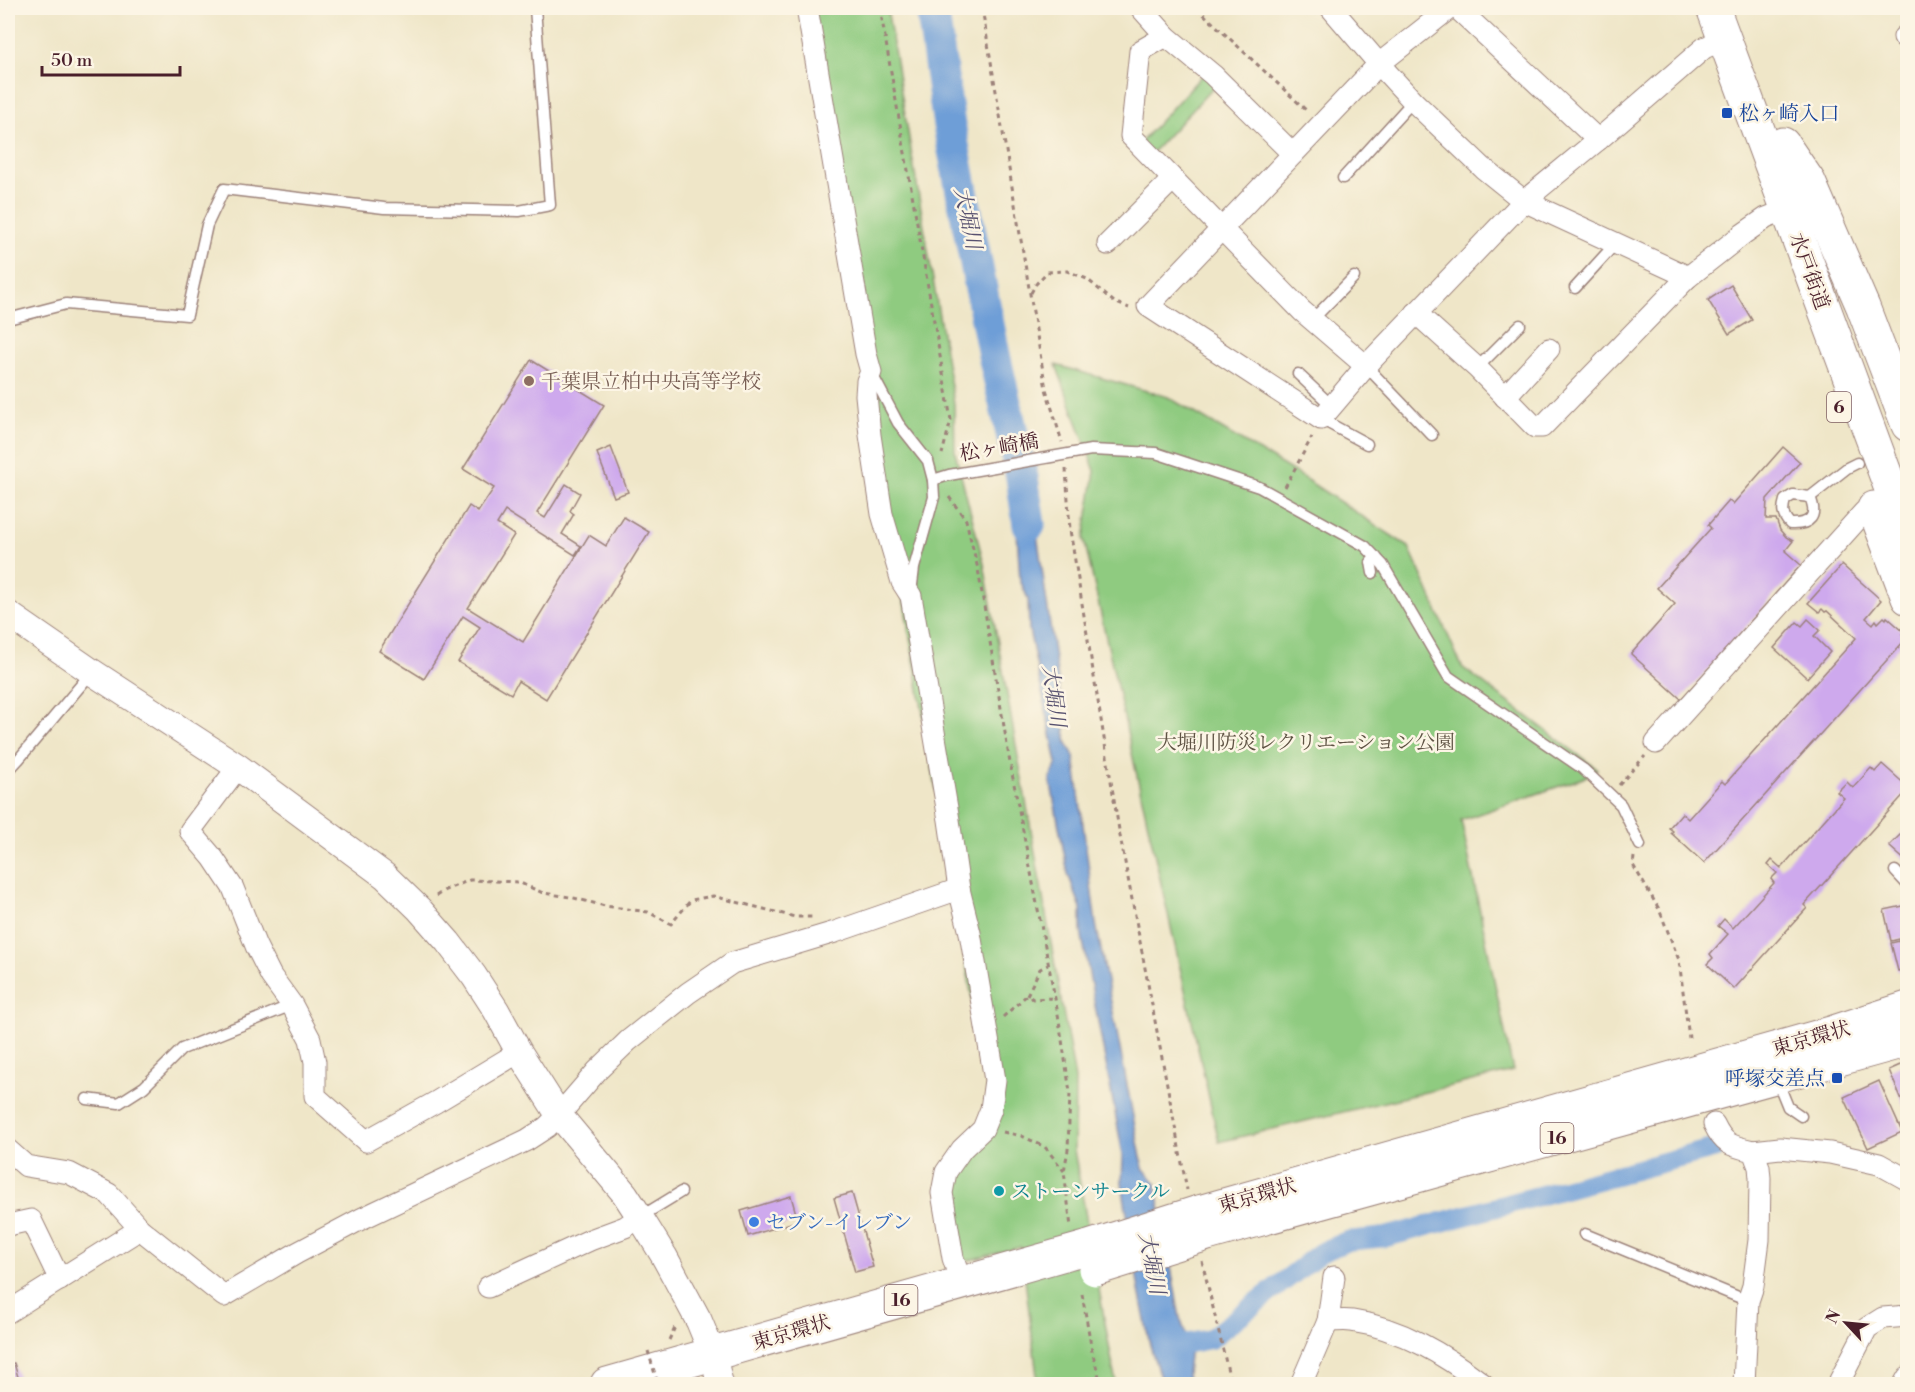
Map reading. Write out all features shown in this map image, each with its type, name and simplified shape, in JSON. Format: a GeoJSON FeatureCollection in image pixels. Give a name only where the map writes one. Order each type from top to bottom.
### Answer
{"type":"FeatureCollection","features":[{"type":"Feature","properties":{"kind":"highway","name":"水戸街道"},"geometry":{"type":"LineString","coordinates":[[1713,8],[1908,535]]}},
{"type":"Feature","properties":{"kind":"highway","name":"水戸街道"},"geometry":{"type":"LineString","coordinates":[[1733,8],[1826,262],[1908,476]]}},
{"type":"Feature","properties":{"kind":"highway","name":"6"},"geometry":{"type":"LineString","coordinates":[[1783,144],[1809,182],[1863,307],[1908,425]]}},
{"type":"Feature","properties":{"kind":"highway","name":"6"},"geometry":{"type":"LineString","coordinates":[[1787,210],[1805,303],[1857,463],[1908,598]]}},
{"type":"Feature","properties":{"kind":"highway","name":"東京環状"},"geometry":{"type":"LineString","coordinates":[[607,1384],[717,1372],[1908,1008]]}},
{"type":"Feature","properties":{"kind":"highway","name":"東京環状"},"geometry":{"type":"LineString","coordinates":[[1199,1226],[1776,1077],[1908,1040]]}},
{"type":"Feature","properties":{"kind":"highway","name":"東京環状"},"geometry":{"type":"LineString","coordinates":[[687,1384],[961,1283],[1084,1260]]}},
{"type":"Feature","properties":{"kind":"street"},"geometry":{"type":"LineString","coordinates":[[807,8],[866,354],[871,372],[867,381],[866,395],[882,514],[902,582],[911,596],[959,889],[970,933],[995,1080],[991,1108],[983,1128],[962,1149],[946,1172],[942,1193],[953,1258],[961,1283]]}},
{"type":"Feature","properties":{"kind":"street"},"geometry":{"type":"LineString","coordinates":[[1141,8],[1166,36],[1213,75],[1293,154]]}},
{"type":"Feature","properties":{"kind":"street"},"geometry":{"type":"LineString","coordinates":[[1331,8],[1413,101],[1483,168],[1524,201],[1683,274],[1687,278]]}},
{"type":"Feature","properties":{"kind":"street"},"geometry":{"type":"LineString","coordinates":[[1450,8],[1379,64],[1148,306],[1327,413],[1366,366],[1524,201],[1704,48],[1725,39]]}},
{"type":"Feature","properties":{"kind":"street"},"geometry":{"type":"LineString","coordinates":[[1457,8],[1598,140]]}},
{"type":"Feature","properties":{"kind":"street"},"geometry":{"type":"LineString","coordinates":[[1166,36],[1140,51],[1131,136],[1312,320],[1366,366]]}},
{"type":"Feature","properties":{"kind":"street"},"geometry":{"type":"LineString","coordinates":[[1108,244],[1173,179]]}},
{"type":"Feature","properties":{"kind":"street"},"geometry":{"type":"LineString","coordinates":[[1416,313],[1477,368],[1535,427],[1542,427],[1687,278],[1766,218],[1787,210]]}},
{"type":"Feature","properties":{"kind":"street"},"geometry":{"type":"LineString","coordinates":[[1505,397],[1549,349]]}},
{"type":"Feature","properties":{"kind":"street"},"geometry":{"type":"LineString","coordinates":[[1656,743],[1864,512],[1873,507]]}},
{"type":"Feature","properties":{"kind":"street"},"geometry":{"type":"LineString","coordinates":[[8,614],[238,768],[385,876],[419,909],[474,976],[560,1115],[625,1194],[640,1217],[693,1309],[717,1372]]}},
{"type":"Feature","properties":{"kind":"street"},"geometry":{"type":"LineString","coordinates":[[238,768],[190,831],[213,858],[233,888],[256,946],[271,976],[292,1005],[310,1039],[315,1062],[315,1096],[366,1141],[519,1052]]}},
{"type":"Feature","properties":{"kind":"street"},"geometry":{"type":"LineString","coordinates":[[8,1150],[26,1166],[69,1173],[109,1194],[140,1229],[224,1296],[361,1219],[527,1140],[547,1127],[597,1071],[628,1041],[688,993],[732,963],[835,932],[959,889]]}},
{"type":"Feature","properties":{"kind":"street"},"geometry":{"type":"LineString","coordinates":[[1714,1124],[1720,1137],[1734,1147],[1752,1151],[1780,1148],[1830,1154],[1879,1164],[1908,1180]]}},
{"type":"Feature","properties":{"kind":"street"},"geometry":{"type":"LineString","coordinates":[[1744,1384],[1748,1301],[1753,1286],[1759,1240],[1760,1178],[1759,1167],[1752,1151]]}},
{"type":"Feature","properties":{"kind":"street"},"geometry":{"type":"LineString","coordinates":[[488,1287],[590,1240],[625,1227],[640,1217]]}},
{"type":"Feature","properties":{"kind":"street"},"geometry":{"type":"LineString","coordinates":[[8,1225],[31,1221],[60,1280]]}},
{"type":"Feature","properties":{"kind":"street"},"geometry":{"type":"LineString","coordinates":[[8,1312],[140,1229]]}},
{"type":"Feature","properties":{"kind":"street"},"geometry":{"type":"LineString","coordinates":[[1301,1384],[1328,1321],[1334,1277]]}},
{"type":"Feature","properties":{"kind":"street"},"geometry":{"type":"LineString","coordinates":[[1838,1384],[1867,1328],[1883,1318],[1907,1316]]}},
{"type":"Feature","properties":{"kind":"street"},"geometry":{"type":"LineString","coordinates":[[1328,1321],[1351,1321],[1393,1332],[1455,1363],[1483,1384]]}},
{"type":"Feature","properties":{"kind":"street"},"geometry":{"type":"LineString","coordinates":[[1904,1384],[1908,1377]]}},
{"type":"Feature","properties":{"kind":"lane"},"geometry":{"type":"LineString","coordinates":[[8,319],[66,304],[187,315],[207,225],[224,189],[384,208],[519,211],[550,206],[535,8]]}},
{"type":"Feature","properties":{"kind":"lane"},"geometry":{"type":"LineString","coordinates":[[1343,178],[1413,101]]}},
{"type":"Feature","properties":{"kind":"lane"},"geometry":{"type":"LineString","coordinates":[[1575,288],[1616,243]]}},
{"type":"Feature","properties":{"kind":"lane"},"geometry":{"type":"LineString","coordinates":[[1312,320],[1354,277]]}},
{"type":"Feature","properties":{"kind":"lane"},"geometry":{"type":"LineString","coordinates":[[1477,368],[1520,325]]}},
{"type":"Feature","properties":{"kind":"lane"},"geometry":{"type":"LineString","coordinates":[[1366,366],[1432,435]]}},
{"type":"Feature","properties":{"kind":"lane"},"geometry":{"type":"LineString","coordinates":[[871,372],[898,423],[940,478],[914,568],[911,596]]}},
{"type":"Feature","properties":{"kind":"lane"},"geometry":{"type":"LineString","coordinates":[[1298,374],[1327,413],[1367,444]]}},
{"type":"Feature","properties":{"kind":"lane","name":"松ヶ崎橋"},"geometry":{"type":"LineString","coordinates":[[940,478],[1091,450],[1156,453],[1259,487],[1365,546],[1383,565],[1448,676],[1583,769],[1621,805],[1640,845]]}},
{"type":"Feature","properties":{"kind":"lane"},"geometry":{"type":"LineString","coordinates":[[1810,497],[1847,468],[1857,463]]}},
{"type":"Feature","properties":{"kind":"lane"},"geometry":{"type":"LineString","coordinates":[[1373,573],[1371,562],[1376,557]]}},
{"type":"Feature","properties":{"kind":"lane"},"geometry":{"type":"LineString","coordinates":[[8,771],[92,672]]}},
{"type":"Feature","properties":{"kind":"lane"},"geometry":{"type":"LineString","coordinates":[[1895,871],[1908,885]]}},
{"type":"Feature","properties":{"kind":"lane"},"geometry":{"type":"LineString","coordinates":[[87,1099],[119,1103],[144,1087],[182,1049],[292,1005]]}},
{"type":"Feature","properties":{"kind":"lane"},"geometry":{"type":"LineString","coordinates":[[1776,1077],[1788,1107],[1801,1116]]}},
{"type":"Feature","properties":{"kind":"lane"},"geometry":{"type":"LineString","coordinates":[[640,1217],[681,1192]]}},
{"type":"Feature","properties":{"kind":"lane"},"geometry":{"type":"LineString","coordinates":[[1585,1234],[1748,1301]]}},
{"type":"Feature","properties":{"kind":"path"},"geometry":{"type":"LineString","coordinates":[[880,8],[951,420],[940,460],[940,478],[944,490],[966,519],[978,568],[1010,763],[1055,998],[1070,1092],[1068,1150],[1064,1171],[1084,1260],[1092,1351],[1101,1384]]}},
{"type":"Feature","properties":{"kind":"path"},"geometry":{"type":"LineString","coordinates":[[982,8],[1046,390],[1061,454],[1070,530],[1120,836],[1231,1384]]}},
{"type":"Feature","properties":{"kind":"path"},"geometry":{"type":"LineString","coordinates":[[1197,8],[1322,124]]}},
{"type":"Feature","properties":{"kind":"path"},"geometry":{"type":"LineString","coordinates":[[1031,294],[1036,284],[1047,272],[1067,271],[1087,279],[1114,302],[1129,309],[1148,306]]}},
{"type":"Feature","properties":{"kind":"path"},"geometry":{"type":"LineString","coordinates":[[1279,499],[1327,413]]}},
{"type":"Feature","properties":{"kind":"path"},"geometry":{"type":"LineString","coordinates":[[1610,795],[1656,743]]}},
{"type":"Feature","properties":{"kind":"path"},"geometry":{"type":"LineString","coordinates":[[1640,845],[1634,852],[1633,865],[1659,909],[1679,960],[1689,1038]]}},
{"type":"Feature","properties":{"kind":"path"},"geometry":{"type":"LineString","coordinates":[[419,909],[445,890],[470,880],[518,882],[543,893],[648,912],[671,924],[691,900],[713,896],[795,917],[819,918]]}},
{"type":"Feature","properties":{"kind":"path"},"geometry":{"type":"LineString","coordinates":[[986,1026],[996,1024],[1027,995],[1040,969],[1048,965]]}},
{"type":"Feature","properties":{"kind":"path"},"geometry":{"type":"LineString","coordinates":[[1027,995],[1033,999],[1055,998]]}},
{"type":"Feature","properties":{"kind":"path"},"geometry":{"type":"LineString","coordinates":[[983,1128],[1022,1136],[1046,1147],[1064,1171]]}},
{"type":"Feature","properties":{"kind":"path"},"geometry":{"type":"LineString","coordinates":[[648,1351],[658,1384]]}},
{"type":"Feature","properties":{"kind":"green space"},"geometry":{"type":"Polygon","coordinates":[[[813,8],[887,8],[954,404],[955,452],[984,564],[1075,1079],[1074,1150],[1116,1384],[1038,1384],[1021,1247],[963,1262],[948,1193],[956,1168],[993,1121],[890,521],[813,8]]]}},
{"type":"Feature","properties":{"kind":"green space"},"geometry":{"type":"Polygon","coordinates":[[[1205,72],[1219,81],[1150,155],[1139,144],[1205,72]]]}},
{"type":"Feature","properties":{"kind":"green space","name":"大堀川防災レクリエーション公園"},"geometry":{"type":"Polygon","coordinates":[[[1056,365],[1168,397],[1296,473],[1409,547],[1462,667],[1597,769],[1583,778],[1461,820],[1513,1071],[1219,1142],[1084,539],[1095,471],[1056,365]]]}},
{"type":"Feature","properties":{"kind":"water"},"geometry":{"type":"Polygon","coordinates":[[[1029,478],[1067,743],[1074,756],[1096,924],[1143,1168],[1156,1183],[1180,1318],[1190,1346],[1187,1374],[1189,1384],[1162,1384],[1150,1345],[1139,1290],[1122,1183],[1123,1155],[1081,931],[1081,908],[1068,874],[1050,779],[1057,763],[1029,630],[1028,599],[1020,580],[1014,482],[1029,478]]]}},
{"type":"Feature","properties":{"kind":"building"},"geometry":{"type":"Polygon","coordinates":[[[1731,285],[1752,320],[1729,334],[1708,300],[1731,285]]]}},
{"type":"Feature","properties":{"kind":"building"},"geometry":{"type":"Polygon","coordinates":[[[531,360],[604,405],[537,513],[545,518],[566,484],[580,493],[570,511],[574,514],[562,534],[581,546],[575,555],[505,511],[497,524],[514,535],[468,608],[523,642],[589,535],[606,546],[624,517],[649,532],[546,699],[518,681],[511,694],[458,662],[480,627],[463,616],[424,679],[379,651],[469,506],[478,512],[494,488],[463,469],[531,360]]]}},
{"type":"Feature","properties":{"kind":"building"},"geometry":{"type":"Polygon","coordinates":[[[611,447],[628,492],[614,497],[597,453],[611,447]]]}},
{"type":"Feature","properties":{"kind":"building"},"geometry":{"type":"Polygon","coordinates":[[[1783,447],[1800,462],[1767,499],[1766,519],[1776,519],[1780,530],[1793,541],[1785,551],[1801,565],[1681,699],[1631,654],[1675,604],[1657,588],[1711,528],[1708,525],[1729,501],[1733,504],[1783,447]]]}},
{"type":"Feature","properties":{"kind":"building"},"geometry":{"type":"Polygon","coordinates":[[[1842,565],[1881,600],[1866,618],[1873,624],[1876,620],[1878,623],[1887,617],[1904,632],[1902,634],[1905,640],[1704,863],[1671,833],[1673,831],[1669,828],[1682,813],[1688,819],[1722,781],[1725,784],[1856,638],[1827,611],[1822,609],[1819,612],[1808,603],[1842,565]]]}},
{"type":"Feature","properties":{"kind":"building"},"geometry":{"type":"Polygon","coordinates":[[[1808,619],[1820,630],[1814,636],[1830,652],[1807,678],[1774,648],[1797,622],[1802,626],[1808,619]]]}},
{"type":"Feature","properties":{"kind":"building"},"geometry":{"type":"Polygon","coordinates":[[[1882,764],[1908,787],[1908,790],[1804,905],[1807,908],[1734,989],[1707,964],[1713,958],[1710,954],[1728,934],[1718,926],[1724,919],[1733,928],[1774,883],[1771,879],[1777,873],[1768,865],[1772,860],[1781,868],[1844,798],[1837,792],[1847,782],[1853,788],[1871,768],[1875,772],[1882,764]]]}},
{"type":"Feature","properties":{"kind":"building"},"geometry":{"type":"Polygon","coordinates":[[[1908,827],[1908,863],[1889,846],[1908,827]]]}},
{"type":"Feature","properties":{"kind":"building"},"geometry":{"type":"Polygon","coordinates":[[[1908,905],[1908,937],[1891,941],[1884,910],[1908,905]]]}},
{"type":"Feature","properties":{"kind":"building"},"geometry":{"type":"Polygon","coordinates":[[[1908,939],[1908,968],[1898,971],[1891,943],[1908,939]]]}},
{"type":"Feature","properties":{"kind":"building"},"geometry":{"type":"Polygon","coordinates":[[[1907,1062],[1907,1113],[1889,1070],[1907,1062]]]}},
{"type":"Feature","properties":{"kind":"building"},"geometry":{"type":"Polygon","coordinates":[[[1879,1081],[1902,1132],[1868,1148],[1844,1097],[1879,1081]]]}},
{"type":"Feature","properties":{"kind":"building"},"geometry":{"type":"Polygon","coordinates":[[[852,1193],[873,1267],[855,1272],[834,1198],[852,1193]]]}},
{"type":"Feature","properties":{"kind":"building"},"geometry":{"type":"Polygon","coordinates":[[[791,1196],[798,1221],[748,1236],[741,1211],[791,1196]]]}},
{"type":"Feature","properties":{"kind":"building"},"geometry":{"type":"Polygon","coordinates":[[[14,1363],[20,1384],[8,1384],[8,1364],[14,1363]]]}},
{"type":"Feature","properties":{"kind":"waterway","name":"大堀川"},"geometry":{"type":"LineString","coordinates":[[932,8],[949,125],[994,355],[1022,477],[1029,525]]}},
{"type":"Feature","properties":{"kind":"waterway"},"geometry":{"type":"LineString","coordinates":[[1169,1347],[1210,1339],[1320,1253],[1347,1241],[1386,1237],[1716,1148]]}},
{"type":"Feature","properties":{"kind":"place","name":"松ヶ崎入口"},"geometry":{"type":"Point","coordinates":[1727,113]}},
{"type":"Feature","properties":{"kind":"place","name":"千葉県立柏中央高等学校"},"geometry":{"type":"Point","coordinates":[529,381]}},
{"type":"Feature","properties":{"kind":"place","name":"呼塚交差点"},"geometry":{"type":"Point","coordinates":[1837,1078]}},
{"type":"Feature","properties":{"kind":"place","name":"ストーンサークル"},"geometry":{"type":"Point","coordinates":[999,1191]}},
{"type":"Feature","properties":{"kind":"place","name":"セブン-イレブン"},"geometry":{"type":"Point","coordinates":[754,1222]}}]}
